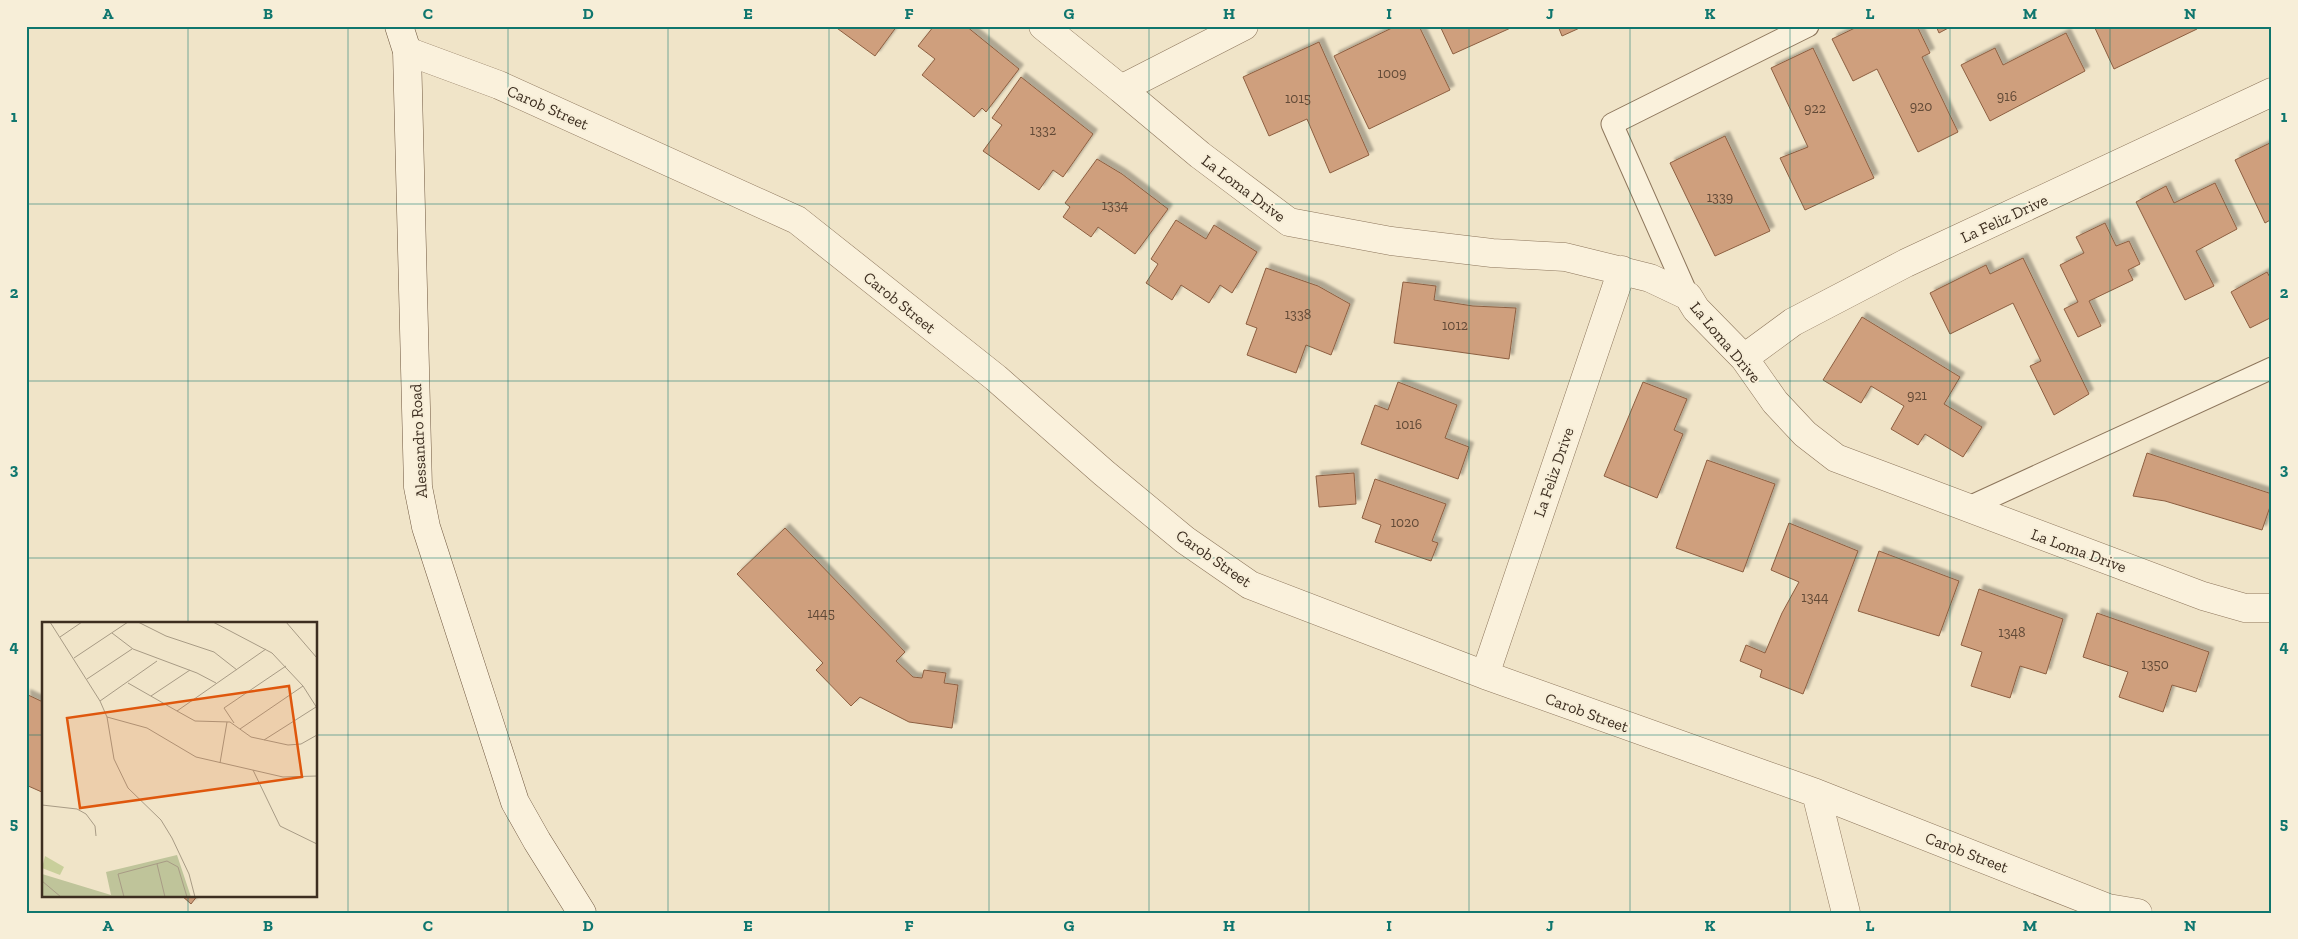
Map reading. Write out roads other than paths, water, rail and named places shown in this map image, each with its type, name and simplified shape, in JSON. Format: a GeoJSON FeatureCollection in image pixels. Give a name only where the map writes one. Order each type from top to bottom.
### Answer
{"type":"FeatureCollection","features":[{"type":"Feature","properties":{"kind":"street","name":"La Loma Drive"},"geometry":{"type":"LineString","coordinates":[[1043,26],[1200,155],[1288,222],[1391,241],[1492,253],[1564,257],[1650,278],[1688,296],[1696,309],[1744,358],[1774,402],[1805,434],[1836,458],[2203,596],[2245,608],[2272,608]]}},
{"type":"Feature","properties":{"kind":"street"},"geometry":{"type":"LineString","coordinates":[[1122,89],[1244,26]]}},
{"type":"Feature","properties":{"kind":"street","name":"Carob Street"},"geometry":{"type":"LineString","coordinates":[[403,39],[499,85],[797,220],[996,378],[1104,473],[1186,540],[1250,585],[1485,675],[1816,793],[2108,908],[2138,913]]}},
{"type":"Feature","properties":{"kind":"street","name":"Alessandro Road"},"geometry":{"type":"LineString","coordinates":[[403,39],[420,495],[426,527],[515,802],[582,913]]}},
{"type":"Feature","properties":{"kind":"street","name":"La Feliz Drive"},"geometry":{"type":"LineString","coordinates":[[1744,358],[1793,322],[1906,263],[2272,92]]}},
{"type":"Feature","properties":{"kind":"street","name":"La Feliz Drive"},"geometry":{"type":"LineString","coordinates":[[1485,675],[1622,270]]}},
{"type":"Feature","properties":{"kind":"street"},"geometry":{"type":"LineString","coordinates":[[1816,793],[1846,913]]}},
{"type":"Feature","properties":{"kind":"lane"},"geometry":{"type":"LineString","coordinates":[[1688,296],[1612,124],[1808,26]]}},
{"type":"Feature","properties":{"kind":"lane"},"geometry":{"type":"LineString","coordinates":[[1967,508],[2272,368]]}}]}
